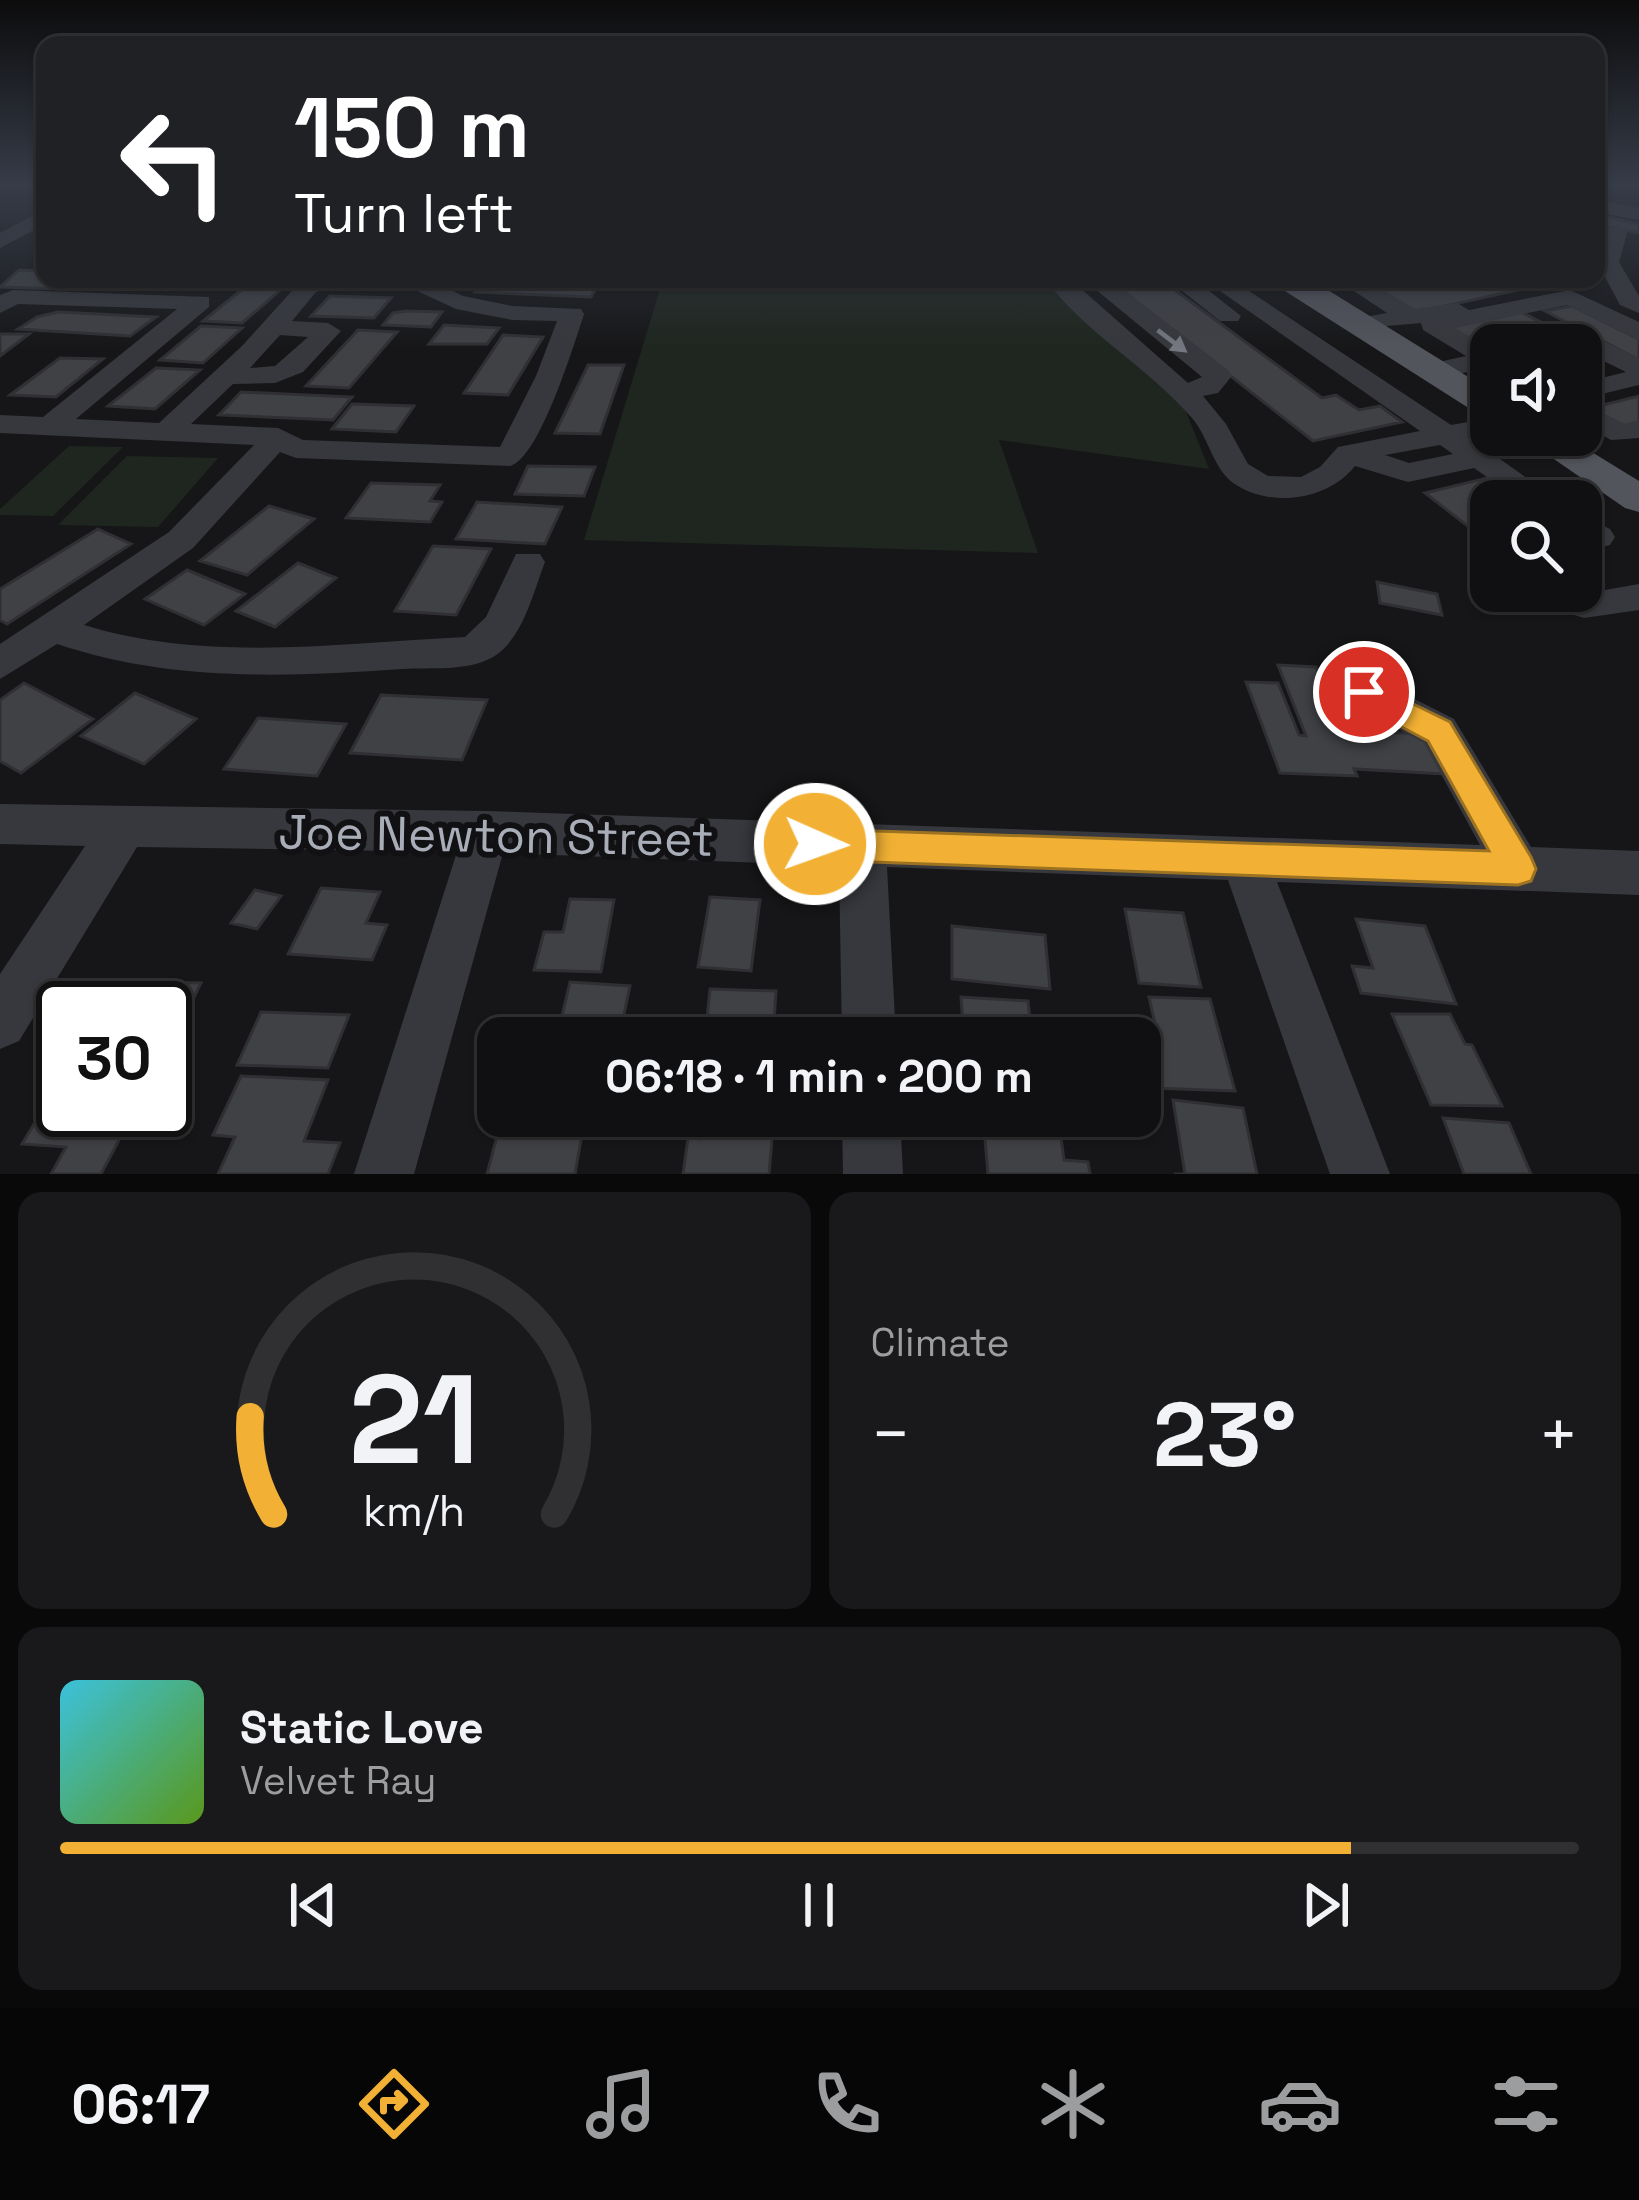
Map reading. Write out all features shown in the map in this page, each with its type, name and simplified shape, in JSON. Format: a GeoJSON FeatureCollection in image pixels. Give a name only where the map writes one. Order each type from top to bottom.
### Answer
{"type":"FeatureCollection","features":[{"type":"Feature","properties":{"kind":"main road"},"geometry":{"type":"LineString","coordinates":[[1306,288],[1470,393]]}},
{"type":"Feature","properties":{"kind":"main road"},"geometry":{"type":"LineString","coordinates":[[1571,456],[1639,499]]}},
{"type":"Feature","properties":{"kind":"street"},"geometry":{"type":"LineString","coordinates":[[1639,258],[1613,241],[1608,262],[1629,300],[1639,306]]}},
{"type":"Feature","properties":{"kind":"street"},"geometry":{"type":"LineString","coordinates":[[165,433],[307,288]]}},
{"type":"Feature","properties":{"kind":"street"},"geometry":{"type":"LineString","coordinates":[[1,424],[278,437],[296,449],[510,457],[550,376],[572,314],[512,313],[456,302],[431,288]]}},
{"type":"Feature","properties":{"kind":"street"},"geometry":{"type":"LineString","coordinates":[[1067,288],[1183,392],[1218,429],[1240,474],[1253,482],[1318,483],[1336,475],[1349,453],[1470,431]]}},
{"type":"Feature","properties":{"kind":"street"},"geometry":{"type":"LineString","coordinates":[[1106,288],[1218,376],[1208,387],[1183,392]]}},
{"type":"Feature","properties":{"kind":"street"},"geometry":{"type":"LineString","coordinates":[[1193,288],[1312,372],[1363,380]]}},
{"type":"Feature","properties":{"kind":"street"},"geometry":{"type":"LineString","coordinates":[[1227,288],[1512,480]]}},
{"type":"Feature","properties":{"kind":"street"},"geometry":{"type":"LineString","coordinates":[[1363,288],[1407,314]]}},
{"type":"Feature","properties":{"kind":"street"},"geometry":{"type":"LineString","coordinates":[[1360,324],[1567,288]]}},
{"type":"Feature","properties":{"kind":"street"},"geometry":{"type":"LineString","coordinates":[[0,306],[13,297],[200,302],[49,427]]}},
{"type":"Feature","properties":{"kind":"street"},"geometry":{"type":"LineString","coordinates":[[1470,348],[1432,325],[1570,297],[1639,332]]}},
{"type":"Feature","properties":{"kind":"street"},"geometry":{"type":"LineString","coordinates":[[1524,307],[1555,324]]}},
{"type":"Feature","properties":{"kind":"street"},"geometry":{"type":"LineString","coordinates":[[225,376],[284,375],[328,331],[273,327]]}},
{"type":"Feature","properties":{"kind":"street"},"geometry":{"type":"LineString","coordinates":[[1602,351],[1639,373]]}},
{"type":"Feature","properties":{"kind":"street"},"geometry":{"type":"LineString","coordinates":[[1436,371],[1470,364]]}},
{"type":"Feature","properties":{"kind":"street"},"geometry":{"type":"LineString","coordinates":[[1602,384],[1639,373]]}},
{"type":"Feature","properties":{"kind":"street"},"geometry":{"type":"LineString","coordinates":[[1602,423],[1621,434],[1639,429]]}},
{"type":"Feature","properties":{"kind":"street"},"geometry":{"type":"LineString","coordinates":[[0,664],[181,540],[278,437]]}},
{"type":"Feature","properties":{"kind":"street"},"geometry":{"type":"LineString","coordinates":[[1349,453],[1408,473],[1479,458]]}},
{"type":"Feature","properties":{"kind":"street"},"geometry":{"type":"LineString","coordinates":[[53,629],[103,648],[230,664],[469,651],[485,646],[494,636],[528,562]]}},
{"type":"Feature","properties":{"kind":"street"},"geometry":{"type":"LineString","coordinates":[[1602,602],[1639,597]]}},
{"type":"Feature","properties":{"kind":"street"},"geometry":{"type":"LineString","coordinates":[[1350,660],[1364,692],[1439,731],[1518,869]]}},
{"type":"Feature","properties":{"kind":"street","name":"Joe Newton Street"},"geometry":{"type":"LineString","coordinates":[[0,824],[487,832],[1639,874]]}},
{"type":"Feature","properties":{"kind":"street"},"geometry":{"type":"LineString","coordinates":[[0,1022],[123,828]]}},
{"type":"Feature","properties":{"kind":"street"},"geometry":{"type":"LineString","coordinates":[[384,1174],[487,832]]}},
{"type":"Feature","properties":{"kind":"street"},"geometry":{"type":"LineString","coordinates":[[862,846],[868,1017]]}},
{"type":"Feature","properties":{"kind":"street"},"geometry":{"type":"LineString","coordinates":[[1245,861],[1360,1174]]}},
{"type":"Feature","properties":{"kind":"street"},"geometry":{"type":"LineString","coordinates":[[872,1137],[873,1174]]}},
{"type":"Feature","properties":{"kind":"shaded area"},"geometry":{"type":"Polygon","coordinates":[[[660,288],[1053,288],[1183,404],[1209,469],[999,440],[1038,553],[584,540],[660,288]]]}},
{"type":"Feature","properties":{"kind":"shaded area"},"geometry":{"type":"Polygon","coordinates":[[[69,446],[123,447],[53,516],[0,515],[0,509],[69,446]]]}},
{"type":"Feature","properties":{"kind":"shaded area"},"geometry":{"type":"Polygon","coordinates":[[[127,456],[218,458],[158,527],[58,525],[127,456]]]}},
{"type":"Feature","properties":{"kind":"building"},"geometry":{"type":"Polygon","coordinates":[[[19,270],[36,271],[36,288],[64,288],[63,289],[0,287],[19,270]]]}},
{"type":"Feature","properties":{"kind":"building"},"geometry":{"type":"Polygon","coordinates":[[[244,288],[283,288],[242,323],[203,321],[244,288]]]}},
{"type":"Feature","properties":{"kind":"building"},"geometry":{"type":"Polygon","coordinates":[[[478,288],[596,288],[591,297],[475,292],[478,288]]]}},
{"type":"Feature","properties":{"kind":"building"},"geometry":{"type":"Polygon","coordinates":[[[1172,288],[1322,398],[1336,395],[1359,410],[1380,406],[1402,422],[1313,441],[1120,289],[1172,288]]]}},
{"type":"Feature","properties":{"kind":"building"},"geometry":{"type":"Polygon","coordinates":[[[1370,288],[1527,288],[1413,313],[1370,288]]]}},
{"type":"Feature","properties":{"kind":"building"},"geometry":{"type":"Polygon","coordinates":[[[330,296],[391,298],[374,318],[311,316],[330,296]]]}},
{"type":"Feature","properties":{"kind":"building"},"geometry":{"type":"Polygon","coordinates":[[[1572,306],[1639,339],[1639,360],[1602,341],[1602,324],[1570,324],[1545,311],[1572,306]]]}},
{"type":"Feature","properties":{"kind":"building"},"geometry":{"type":"Polygon","coordinates":[[[58,312],[156,317],[130,336],[18,329],[37,317],[58,312]]]}},
{"type":"Feature","properties":{"kind":"building"},"geometry":{"type":"Polygon","coordinates":[[[442,312],[431,327],[383,325],[393,313],[442,312]]]}},
{"type":"Feature","properties":{"kind":"building"},"geometry":{"type":"Polygon","coordinates":[[[1521,312],[1544,324],[1470,324],[1470,337],[1464,338],[1445,327],[1521,312]]]}},
{"type":"Feature","properties":{"kind":"building"},"geometry":{"type":"Polygon","coordinates":[[[444,325],[499,328],[487,344],[429,344],[444,325]]]}},
{"type":"Feature","properties":{"kind":"building"},"geometry":{"type":"Polygon","coordinates":[[[201,326],[242,328],[203,363],[160,360],[201,326]]]}},
{"type":"Feature","properties":{"kind":"building"},"geometry":{"type":"Polygon","coordinates":[[[358,330],[397,332],[349,388],[306,386],[358,330]]]}},
{"type":"Feature","properties":{"kind":"building"},"geometry":{"type":"Polygon","coordinates":[[[0,334],[29,334],[0,356],[0,334]]]}},
{"type":"Feature","properties":{"kind":"building"},"geometry":{"type":"Polygon","coordinates":[[[503,335],[543,337],[508,395],[464,393],[503,335]]]}},
{"type":"Feature","properties":{"kind":"building"},"geometry":{"type":"Polygon","coordinates":[[[60,358],[103,359],[56,397],[10,395],[60,358]]]}},
{"type":"Feature","properties":{"kind":"building"},"geometry":{"type":"Polygon","coordinates":[[[588,365],[624,365],[600,434],[555,433],[588,365]]]}},
{"type":"Feature","properties":{"kind":"building"},"geometry":{"type":"Polygon","coordinates":[[[156,368],[200,370],[155,409],[108,406],[156,368]]]}},
{"type":"Feature","properties":{"kind":"building"},"geometry":{"type":"Polygon","coordinates":[[[241,392],[352,397],[333,420],[219,415],[241,392]]]}},
{"type":"Feature","properties":{"kind":"building"},"geometry":{"type":"Polygon","coordinates":[[[1639,396],[1639,422],[1619,427],[1602,417],[1602,405],[1639,396]]]}},
{"type":"Feature","properties":{"kind":"building"},"geometry":{"type":"Polygon","coordinates":[[[352,404],[414,406],[396,432],[332,429],[352,404]]]}},
{"type":"Feature","properties":{"kind":"building"},"geometry":{"type":"Polygon","coordinates":[[[528,466],[595,467],[584,496],[515,494],[528,466]]]}},
{"type":"Feature","properties":{"kind":"building"},"geometry":{"type":"Polygon","coordinates":[[[1470,482],[1470,528],[1425,493],[1470,482]]]}},
{"type":"Feature","properties":{"kind":"building"},"geometry":{"type":"Polygon","coordinates":[[[371,483],[440,485],[430,501],[442,502],[430,522],[346,518],[371,483]]]}},
{"type":"Feature","properties":{"kind":"building"},"geometry":{"type":"Polygon","coordinates":[[[477,502],[562,507],[545,544],[456,539],[477,502]]]}},
{"type":"Feature","properties":{"kind":"building"},"geometry":{"type":"Polygon","coordinates":[[[269,506],[314,519],[247,575],[200,561],[269,506]]]}},
{"type":"Feature","properties":{"kind":"building"},"geometry":{"type":"Polygon","coordinates":[[[98,529],[131,544],[7,624],[0,620],[0,589],[98,529]]]}},
{"type":"Feature","properties":{"kind":"building"},"geometry":{"type":"Polygon","coordinates":[[[433,546],[491,549],[456,615],[395,611],[433,546]]]}},
{"type":"Feature","properties":{"kind":"building"},"geometry":{"type":"Polygon","coordinates":[[[298,563],[336,578],[275,627],[236,611],[298,563]]]}},
{"type":"Feature","properties":{"kind":"building"},"geometry":{"type":"Polygon","coordinates":[[[187,570],[245,594],[204,625],[145,599],[187,570]]]}},
{"type":"Feature","properties":{"kind":"building"},"geometry":{"type":"Polygon","coordinates":[[[1377,582],[1437,594],[1442,615],[1380,603],[1377,582]]]}},
{"type":"Feature","properties":{"kind":"building"},"geometry":{"type":"Polygon","coordinates":[[[1278,665],[1316,667],[1344,730],[1424,734],[1446,774],[1354,769],[1357,776],[1280,773],[1246,682],[1278,683],[1299,735],[1306,736],[1278,665]]]}},
{"type":"Feature","properties":{"kind":"building"},"geometry":{"type":"Polygon","coordinates":[[[24,683],[93,719],[21,773],[0,761],[0,700],[24,683]]]}},
{"type":"Feature","properties":{"kind":"building"},"geometry":{"type":"Polygon","coordinates":[[[135,693],[196,719],[144,764],[81,736],[135,693]]]}},
{"type":"Feature","properties":{"kind":"building"},"geometry":{"type":"Polygon","coordinates":[[[381,695],[487,700],[462,760],[350,753],[381,695]]]}},
{"type":"Feature","properties":{"kind":"building"},"geometry":{"type":"Polygon","coordinates":[[[258,718],[346,724],[317,776],[224,769],[258,718]]]}},
{"type":"Feature","properties":{"kind":"building"},"geometry":{"type":"Polygon","coordinates":[[[321,888],[380,892],[366,923],[387,925],[372,960],[288,954],[321,888]]]}},
{"type":"Feature","properties":{"kind":"building"},"geometry":{"type":"Polygon","coordinates":[[[255,890],[281,896],[257,929],[231,923],[255,890]]]}},
{"type":"Feature","properties":{"kind":"building"},"geometry":{"type":"Polygon","coordinates":[[[710,897],[760,900],[751,971],[698,967],[710,897]]]}},
{"type":"Feature","properties":{"kind":"building"},"geometry":{"type":"Polygon","coordinates":[[[570,899],[614,900],[601,972],[534,970],[544,932],[563,932],[570,899]]]}},
{"type":"Feature","properties":{"kind":"building"},"geometry":{"type":"Polygon","coordinates":[[[1125,909],[1183,913],[1201,987],[1139,983],[1125,909]]]}},
{"type":"Feature","properties":{"kind":"building"},"geometry":{"type":"Polygon","coordinates":[[[1356,919],[1425,926],[1456,1004],[1361,993],[1352,966],[1373,968],[1356,919]]]}},
{"type":"Feature","properties":{"kind":"building"},"geometry":{"type":"Polygon","coordinates":[[[952,926],[1045,935],[1050,989],[952,979],[952,926]]]}},
{"type":"Feature","properties":{"kind":"building"},"geometry":{"type":"Polygon","coordinates":[[[570,982],[630,986],[623,1017],[562,1017],[570,982]]]}},
{"type":"Feature","properties":{"kind":"building"},"geometry":{"type":"Polygon","coordinates":[[[710,989],[776,991],[774,1017],[707,1017],[710,989]]]}},
{"type":"Feature","properties":{"kind":"building"},"geometry":{"type":"Polygon","coordinates":[[[961,997],[1028,1001],[1030,1017],[962,1017],[961,997]]]}},
{"type":"Feature","properties":{"kind":"building"},"geometry":{"type":"Polygon","coordinates":[[[1149,997],[1210,999],[1235,1091],[1161,1088],[1161,1017],[1153,1017],[1149,997]]]}},
{"type":"Feature","properties":{"kind":"building"},"geometry":{"type":"Polygon","coordinates":[[[261,1012],[349,1015],[328,1068],[237,1065],[261,1012]]]}},
{"type":"Feature","properties":{"kind":"building"},"geometry":{"type":"Polygon","coordinates":[[[1392,1014],[1450,1014],[1465,1044],[1472,1045],[1502,1106],[1431,1105],[1392,1014]]]}},
{"type":"Feature","properties":{"kind":"building"},"geometry":{"type":"Polygon","coordinates":[[[241,1076],[328,1080],[304,1141],[340,1143],[328,1174],[218,1174],[235,1137],[213,1135],[241,1076]]]}},
{"type":"Feature","properties":{"kind":"building"},"geometry":{"type":"Polygon","coordinates":[[[1173,1100],[1243,1108],[1257,1174],[1185,1174],[1173,1100]]]}},
{"type":"Feature","properties":{"kind":"building"},"geometry":{"type":"Polygon","coordinates":[[[1443,1118],[1509,1123],[1531,1174],[1464,1174],[1443,1118]]]}},
{"type":"Feature","properties":{"kind":"building"},"geometry":{"type":"Polygon","coordinates":[[[36,1121],[36,1137],[121,1137],[101,1174],[51,1174],[66,1147],[22,1144],[36,1121]]]}},
{"type":"Feature","properties":{"kind":"building"},"geometry":{"type":"Polygon","coordinates":[[[497,1137],[581,1137],[575,1174],[487,1174],[497,1137]]]}},
{"type":"Feature","properties":{"kind":"building"},"geometry":{"type":"Polygon","coordinates":[[[772,1137],[769,1174],[683,1174],[688,1138],[772,1137]]]}},
{"type":"Feature","properties":{"kind":"building"},"geometry":{"type":"Polygon","coordinates":[[[985,1137],[1061,1137],[1064,1160],[1088,1162],[1090,1174],[988,1174],[985,1137]]]}},
{"type":"Feature","properties":{"kind":"route"},"geometry":{"type":"LineString","coordinates":[[815,844],[1518,869],[1439,731],[1364,692]]}}]}
